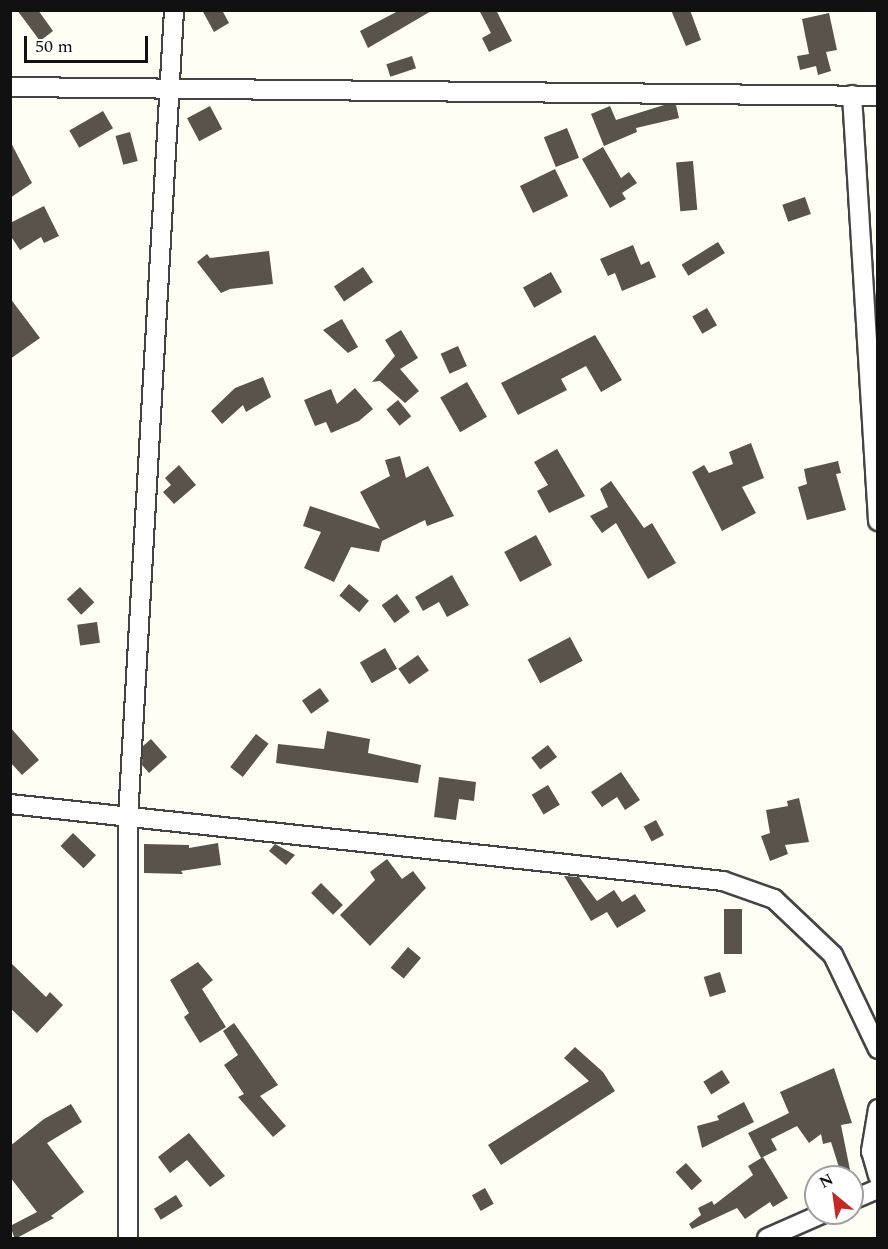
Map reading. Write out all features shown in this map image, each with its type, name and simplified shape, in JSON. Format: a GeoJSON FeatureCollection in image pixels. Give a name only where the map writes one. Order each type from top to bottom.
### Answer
{"type":"FeatureCollection","features":[{"type":"Feature","properties":{"kind":"street"},"geometry":{"type":"LineString","coordinates":[[128,1239],[128,818],[174,10]]}},
{"type":"Feature","properties":{"kind":"street"},"geometry":{"type":"LineString","coordinates":[[10,87],[878,96]]}},
{"type":"Feature","properties":{"kind":"street"},"geometry":{"type":"LineString","coordinates":[[852,95],[878,521]]}},
{"type":"Feature","properties":{"kind":"street"},"geometry":{"type":"LineString","coordinates":[[10,804],[723,881],[774,899],[833,955],[878,1048]]}},
{"type":"Feature","properties":{"kind":"street"},"geometry":{"type":"LineString","coordinates":[[878,1109],[871,1151],[878,1176]]}},
{"type":"Feature","properties":{"kind":"street"},"geometry":{"type":"LineString","coordinates":[[864,1195],[878,1189]]}},
{"type":"Feature","properties":{"kind":"street"},"geometry":{"type":"LineString","coordinates":[[767,1239],[804,1222]]}},
{"type":"Feature","properties":{"kind":"building"},"geometry":{"type":"Polygon","coordinates":[[[17,10],[38,10],[53,31],[40,41],[17,10]]]}},
{"type":"Feature","properties":{"kind":"building"},"geometry":{"type":"Polygon","coordinates":[[[202,10],[222,10],[229,23],[214,32],[202,10]]]}},
{"type":"Feature","properties":{"kind":"building"},"geometry":{"type":"Polygon","coordinates":[[[400,10],[433,10],[368,48],[360,31],[400,10]]]}},
{"type":"Feature","properties":{"kind":"building"},"geometry":{"type":"Polygon","coordinates":[[[479,10],[496,10],[512,41],[489,52],[482,38],[491,33],[479,10]]]}},
{"type":"Feature","properties":{"kind":"building"},"geometry":{"type":"Polygon","coordinates":[[[671,10],[690,10],[701,40],[686,46],[671,10]]]}},
{"type":"Feature","properties":{"kind":"building"},"geometry":{"type":"Polygon","coordinates":[[[829,13],[837,50],[826,52],[831,71],[818,75],[816,66],[800,70],[797,56],[809,54],[802,19],[829,13]]]}},
{"type":"Feature","properties":{"kind":"building"},"geometry":{"type":"Polygon","coordinates":[[[412,56],[416,68],[390,77],[386,64],[412,56]]]}},
{"type":"Feature","properties":{"kind":"building"},"geometry":{"type":"Polygon","coordinates":[[[664,105],[676,105],[679,118],[636,128],[637,132],[604,146],[591,114],[610,106],[616,120],[664,105]]]}},
{"type":"Feature","properties":{"kind":"building"},"geometry":{"type":"Polygon","coordinates":[[[210,106],[222,129],[199,141],[187,118],[210,106]]]}},
{"type":"Feature","properties":{"kind":"building"},"geometry":{"type":"Polygon","coordinates":[[[103,111],[113,128],[79,148],[69,130],[103,111]]]}},
{"type":"Feature","properties":{"kind":"building"},"geometry":{"type":"Polygon","coordinates":[[[567,128],[579,158],[556,167],[544,137],[567,128]]]}},
{"type":"Feature","properties":{"kind":"building"},"geometry":{"type":"Polygon","coordinates":[[[130,132],[138,161],[123,165],[116,136],[130,132]]]}},
{"type":"Feature","properties":{"kind":"building"},"geometry":{"type":"Polygon","coordinates":[[[10,141],[32,183],[10,198],[10,141]]]}},
{"type":"Feature","properties":{"kind":"building"},"geometry":{"type":"Polygon","coordinates":[[[603,147],[621,178],[629,172],[637,183],[622,193],[626,199],[610,208],[582,159],[603,147]]]}},
{"type":"Feature","properties":{"kind":"building"},"geometry":{"type":"Polygon","coordinates":[[[693,161],[697,210],[680,211],[676,162],[693,161]]]}},
{"type":"Feature","properties":{"kind":"building"},"geometry":{"type":"Polygon","coordinates":[[[555,169],[568,196],[533,213],[520,186],[555,169]]]}},
{"type":"Feature","properties":{"kind":"building"},"geometry":{"type":"Polygon","coordinates":[[[805,197],[811,214],[788,222],[782,205],[805,197]]]}},
{"type":"Feature","properties":{"kind":"building"},"geometry":{"type":"Polygon","coordinates":[[[44,206],[59,236],[44,243],[41,237],[20,250],[10,235],[10,223],[44,206]]]}},
{"type":"Feature","properties":{"kind":"building"},"geometry":{"type":"Polygon","coordinates":[[[718,242],[725,253],[688,276],[682,265],[718,242]]]}},
{"type":"Feature","properties":{"kind":"building"},"geometry":{"type":"Polygon","coordinates":[[[633,245],[641,265],[649,261],[656,277],[622,291],[615,273],[608,276],[600,259],[633,245]]]}},
{"type":"Feature","properties":{"kind":"building"},"geometry":{"type":"Polygon","coordinates":[[[269,251],[273,284],[230,289],[221,293],[197,262],[207,254],[210,258],[269,251]]]}},
{"type":"Feature","properties":{"kind":"building"},"geometry":{"type":"Polygon","coordinates":[[[363,267],[373,282],[344,301],[334,287],[363,267]]]}},
{"type":"Feature","properties":{"kind":"building"},"geometry":{"type":"Polygon","coordinates":[[[551,272],[562,292],[534,308],[523,288],[551,272]]]}},
{"type":"Feature","properties":{"kind":"building"},"geometry":{"type":"Polygon","coordinates":[[[10,298],[40,338],[10,359],[10,298]]]}},
{"type":"Feature","properties":{"kind":"building"},"geometry":{"type":"Polygon","coordinates":[[[707,308],[717,325],[702,334],[692,316],[707,308]]]}},
{"type":"Feature","properties":{"kind":"building"},"geometry":{"type":"Polygon","coordinates":[[[342,319],[358,347],[348,353],[323,330],[342,319]]]}},
{"type":"Feature","properties":{"kind":"building"},"geometry":{"type":"Polygon","coordinates":[[[401,330],[418,358],[400,369],[419,391],[405,403],[380,381],[372,382],[395,356],[385,340],[401,330]]]}},
{"type":"Feature","properties":{"kind":"building"},"geometry":{"type":"Polygon","coordinates":[[[595,335],[622,380],[601,392],[586,366],[561,379],[567,390],[518,415],[501,383],[595,335]]]}},
{"type":"Feature","properties":{"kind":"building"},"geometry":{"type":"Polygon","coordinates":[[[458,346],[467,366],[450,374],[441,354],[458,346]]]}},
{"type":"Feature","properties":{"kind":"building"},"geometry":{"type":"Polygon","coordinates":[[[263,377],[271,397],[246,412],[243,405],[222,424],[211,411],[235,388],[263,377]]]}},
{"type":"Feature","properties":{"kind":"building"},"geometry":{"type":"Polygon","coordinates":[[[467,382],[487,417],[460,432],[440,398],[467,382]]]}},
{"type":"Feature","properties":{"kind":"building"},"geometry":{"type":"Polygon","coordinates":[[[355,388],[373,409],[359,421],[331,433],[326,422],[315,426],[304,400],[331,389],[337,404],[355,388]]]}},
{"type":"Feature","properties":{"kind":"building"},"geometry":{"type":"Polygon","coordinates":[[[398,400],[411,416],[400,426],[386,409],[398,400]]]}},
{"type":"Feature","properties":{"kind":"building"},"geometry":{"type":"Polygon","coordinates":[[[751,443],[764,478],[742,487],[756,513],[722,531],[692,472],[704,465],[709,473],[733,464],[729,452],[751,443]]]}},
{"type":"Feature","properties":{"kind":"building"},"geometry":{"type":"Polygon","coordinates":[[[557,449],[585,496],[549,513],[537,491],[548,485],[534,462],[557,449]]]}},
{"type":"Feature","properties":{"kind":"building"},"geometry":{"type":"Polygon","coordinates":[[[400,456],[406,478],[428,466],[454,516],[427,526],[425,520],[382,541],[379,552],[351,547],[334,582],[304,568],[321,532],[303,526],[310,506],[380,529],[360,492],[390,476],[385,460],[400,456]]]}},
{"type":"Feature","properties":{"kind":"building"},"geometry":{"type":"Polygon","coordinates":[[[838,461],[841,473],[836,474],[846,510],[807,520],[798,487],[807,484],[804,469],[838,461]]]}},
{"type":"Feature","properties":{"kind":"building"},"geometry":{"type":"Polygon","coordinates":[[[179,465],[196,485],[174,504],[163,492],[171,485],[165,478],[179,465]]]}},
{"type":"Feature","properties":{"kind":"building"},"geometry":{"type":"Polygon","coordinates":[[[611,481],[644,528],[652,523],[676,563],[648,579],[616,523],[602,533],[590,516],[608,507],[600,489],[611,481]]]}},
{"type":"Feature","properties":{"kind":"building"},"geometry":{"type":"Polygon","coordinates":[[[536,535],[552,565],[520,582],[504,552],[536,535]]]}},
{"type":"Feature","properties":{"kind":"building"},"geometry":{"type":"Polygon","coordinates":[[[452,575],[469,605],[447,617],[439,602],[423,611],[415,597],[452,575]]]}},
{"type":"Feature","properties":{"kind":"building"},"geometry":{"type":"Polygon","coordinates":[[[349,584],[369,601],[359,612],[339,595],[349,584]]]}},
{"type":"Feature","properties":{"kind":"building"},"geometry":{"type":"Polygon","coordinates":[[[80,587],[94,602],[81,615],[67,599],[80,587]]]}},
{"type":"Feature","properties":{"kind":"building"},"geometry":{"type":"Polygon","coordinates":[[[397,594],[410,612],[395,623],[382,605],[397,594]]]}},
{"type":"Feature","properties":{"kind":"building"},"geometry":{"type":"Polygon","coordinates":[[[97,622],[100,643],[80,646],[77,625],[97,622]]]}},
{"type":"Feature","properties":{"kind":"building"},"geometry":{"type":"Polygon","coordinates":[[[570,637],[583,661],[540,683],[528,660],[570,637]]]}},
{"type":"Feature","properties":{"kind":"building"},"geometry":{"type":"Polygon","coordinates":[[[385,648],[397,669],[372,683],[360,662],[385,648]]]}},
{"type":"Feature","properties":{"kind":"building"},"geometry":{"type":"Polygon","coordinates":[[[418,655],[429,671],[409,684],[398,669],[418,655]]]}},
{"type":"Feature","properties":{"kind":"building"},"geometry":{"type":"Polygon","coordinates":[[[320,688],[329,701],[311,714],[302,701],[320,688]]]}},
{"type":"Feature","properties":{"kind":"building"},"geometry":{"type":"Polygon","coordinates":[[[10,727],[39,760],[22,775],[10,762],[10,727]]]}},
{"type":"Feature","properties":{"kind":"building"},"geometry":{"type":"Polygon","coordinates":[[[327,731],[370,739],[368,753],[421,765],[418,783],[276,763],[278,744],[324,749],[327,731]]]}},
{"type":"Feature","properties":{"kind":"building"},"geometry":{"type":"Polygon","coordinates":[[[256,734],[269,744],[243,777],[230,767],[256,734]]]}},
{"type":"Feature","properties":{"kind":"building"},"geometry":{"type":"Polygon","coordinates":[[[151,739],[167,757],[149,773],[142,765],[143,746],[151,739]]]}},
{"type":"Feature","properties":{"kind":"building"},"geometry":{"type":"Polygon","coordinates":[[[548,745],[557,757],[540,770],[531,758],[548,745]]]}},
{"type":"Feature","properties":{"kind":"building"},"geometry":{"type":"Polygon","coordinates":[[[621,772],[640,800],[625,810],[617,797],[602,807],[591,792],[621,772]]]}},
{"type":"Feature","properties":{"kind":"building"},"geometry":{"type":"Polygon","coordinates":[[[439,777],[476,782],[474,801],[459,799],[456,820],[434,817],[439,777]]]}},
{"type":"Feature","properties":{"kind":"building"},"geometry":{"type":"Polygon","coordinates":[[[548,785],[560,805],[544,815],[532,795],[548,785]]]}},
{"type":"Feature","properties":{"kind":"building"},"geometry":{"type":"Polygon","coordinates":[[[799,798],[809,842],[785,845],[788,854],[770,861],[761,836],[770,833],[766,810],[788,806],[787,801],[799,798]]]}},
{"type":"Feature","properties":{"kind":"building"},"geometry":{"type":"Polygon","coordinates":[[[656,820],[664,835],[652,842],[644,827],[656,820]]]}},
{"type":"Feature","properties":{"kind":"building"},"geometry":{"type":"Polygon","coordinates":[[[73,833],[96,855],[84,868],[60,846],[73,833]]]}},
{"type":"Feature","properties":{"kind":"building"},"geometry":{"type":"Polygon","coordinates":[[[218,843],[221,865],[181,871],[183,874],[144,873],[144,844],[189,845],[189,848],[218,843]]]}},
{"type":"Feature","properties":{"kind":"building"},"geometry":{"type":"Polygon","coordinates":[[[275,844],[295,855],[286,865],[269,851],[275,844]]]}},
{"type":"Feature","properties":{"kind":"building"},"geometry":{"type":"Polygon","coordinates":[[[387,859],[402,879],[413,871],[426,888],[370,946],[340,915],[375,880],[370,872],[387,859]]]}},
{"type":"Feature","properties":{"kind":"building"},"geometry":{"type":"Polygon","coordinates":[[[564,876],[579,877],[597,901],[614,890],[622,902],[635,894],[646,911],[617,928],[607,912],[591,921],[564,876]]]}},
{"type":"Feature","properties":{"kind":"building"},"geometry":{"type":"Polygon","coordinates":[[[321,883],[343,905],[333,915],[311,893],[321,883]]]}},
{"type":"Feature","properties":{"kind":"building"},"geometry":{"type":"Polygon","coordinates":[[[724,909],[742,909],[742,954],[724,954],[724,909]]]}},
{"type":"Feature","properties":{"kind":"building"},"geometry":{"type":"Polygon","coordinates":[[[408,947],[421,958],[404,979],[391,968],[408,947]]]}},
{"type":"Feature","properties":{"kind":"building"},"geometry":{"type":"Polygon","coordinates":[[[10,962],[46,997],[50,992],[63,1005],[37,1033],[10,1008],[10,962]]]}},
{"type":"Feature","properties":{"kind":"building"},"geometry":{"type":"Polygon","coordinates":[[[198,962],[213,980],[202,989],[226,1027],[200,1043],[184,1017],[189,1013],[170,980],[198,962]]]}},
{"type":"Feature","properties":{"kind":"building"},"geometry":{"type":"Polygon","coordinates":[[[720,972],[726,992],[710,997],[704,977],[720,972]]]}},
{"type":"Feature","properties":{"kind":"building"},"geometry":{"type":"Polygon","coordinates":[[[234,1023],[278,1085],[260,1096],[286,1126],[273,1137],[238,1097],[244,1094],[224,1065],[238,1055],[223,1031],[234,1023]]]}},
{"type":"Feature","properties":{"kind":"building"},"geometry":{"type":"Polygon","coordinates":[[[575,1047],[603,1072],[615,1091],[501,1165],[488,1145],[589,1081],[564,1058],[575,1047]]]}},
{"type":"Feature","properties":{"kind":"building"},"geometry":{"type":"Polygon","coordinates":[[[834,1068],[852,1123],[841,1125],[849,1165],[838,1165],[831,1142],[823,1144],[821,1134],[809,1143],[797,1126],[771,1139],[777,1150],[761,1158],[748,1133],[789,1113],[780,1092],[834,1068]]]}},
{"type":"Feature","properties":{"kind":"building"},"geometry":{"type":"Polygon","coordinates":[[[722,1070],[730,1083],[711,1094],[703,1082],[722,1070]]]}},
{"type":"Feature","properties":{"kind":"building"},"geometry":{"type":"Polygon","coordinates":[[[744,1102],[754,1122],[702,1148],[697,1126],[719,1120],[717,1116],[744,1102]]]}},
{"type":"Feature","properties":{"kind":"building"},"geometry":{"type":"Polygon","coordinates":[[[71,1104],[82,1122],[47,1143],[84,1192],[51,1216],[54,1218],[15,1239],[10,1226],[37,1212],[10,1177],[10,1146],[44,1119],[71,1104]]]}},
{"type":"Feature","properties":{"kind":"building"},"geometry":{"type":"Polygon","coordinates":[[[189,1133],[225,1176],[210,1187],[187,1160],[170,1173],[158,1157],[189,1133]]]}},
{"type":"Feature","properties":{"kind":"building"},"geometry":{"type":"Polygon","coordinates":[[[763,1157],[788,1198],[773,1207],[770,1202],[745,1219],[737,1208],[692,1229],[689,1224],[701,1215],[698,1208],[712,1201],[714,1205],[753,1175],[748,1166],[763,1157]]]}},
{"type":"Feature","properties":{"kind":"building"},"geometry":{"type":"Polygon","coordinates":[[[686,1163],[702,1181],[692,1190],[676,1172],[686,1163]]]}},
{"type":"Feature","properties":{"kind":"building"},"geometry":{"type":"Polygon","coordinates":[[[485,1188],[494,1204],[481,1211],[472,1195],[485,1188]]]}},
{"type":"Feature","properties":{"kind":"building"},"geometry":{"type":"Polygon","coordinates":[[[176,1195],[183,1206],[161,1220],[154,1209],[176,1195]]]}}]}
